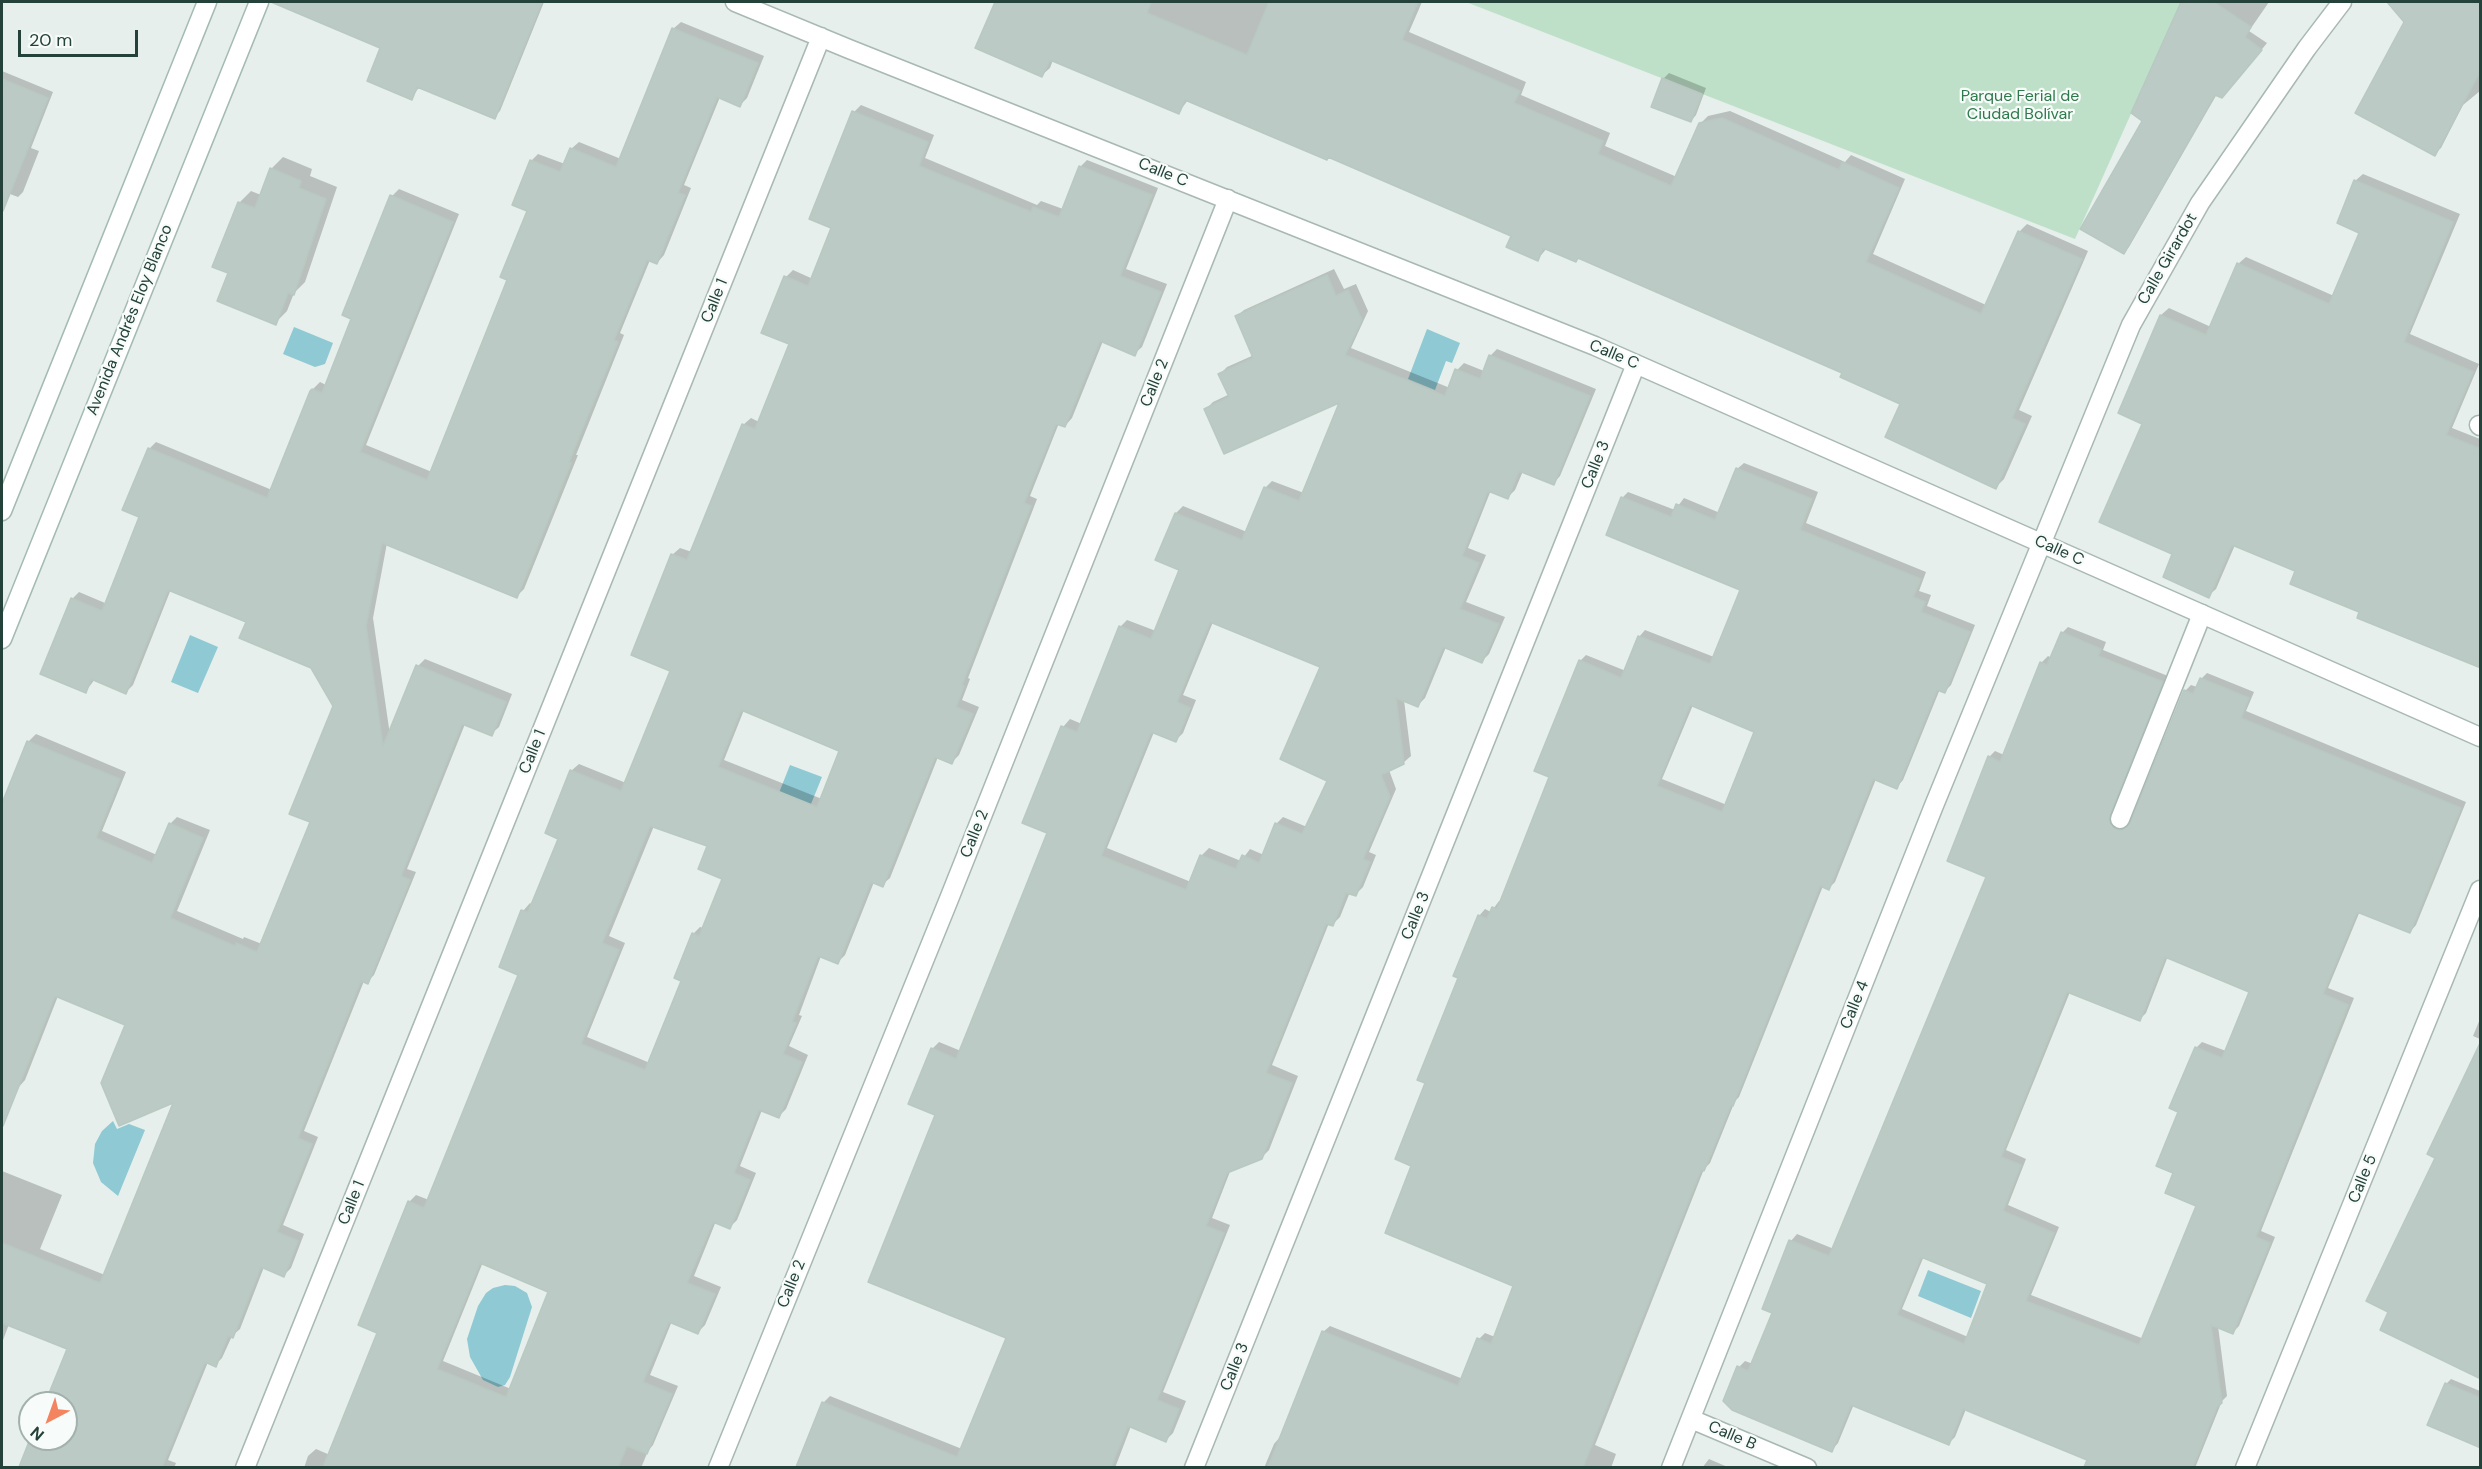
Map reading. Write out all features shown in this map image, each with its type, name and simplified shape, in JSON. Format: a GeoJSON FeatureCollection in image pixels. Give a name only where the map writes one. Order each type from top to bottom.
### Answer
{"type":"FeatureCollection","features":[{"type":"Feature","properties":{"kind":"street"},"geometry":{"type":"LineString","coordinates":[[2,511],[207,2]]}},
{"type":"Feature","properties":{"kind":"street","name":"Avenida Andrés Eloy Blanco"},"geometry":{"type":"LineString","coordinates":[[2,639],[259,2]]}},
{"type":"Feature","properties":{"kind":"street","name":"Calle C"},"geometry":{"type":"LineString","coordinates":[[735,2],[1636,364],[2481,737]]}},
{"type":"Feature","properties":{"kind":"street","name":"Calle Girardot"},"geometry":{"type":"LineString","coordinates":[[2041,543],[2131,325],[2159,273],[2200,203],[2307,48],[2342,2]]}},
{"type":"Feature","properties":{"kind":"street","name":"Calle 1"},"geometry":{"type":"LineString","coordinates":[[245,1467],[821,37]]}},
{"type":"Feature","properties":{"kind":"street","name":"Calle 2"},"geometry":{"type":"LineString","coordinates":[[718,1467],[949,899],[1228,199]]}},
{"type":"Feature","properties":{"kind":"street","name":"Calle 3"},"geometry":{"type":"LineString","coordinates":[[1194,1467],[1636,364]]}},
{"type":"Feature","properties":{"kind":"street","name":"Calle 4"},"geometry":{"type":"LineString","coordinates":[[1671,1467],[2041,543]]}},
{"type":"Feature","properties":{"kind":"street"},"geometry":{"type":"LineString","coordinates":[[2120,819],[2202,614]]}},
{"type":"Feature","properties":{"kind":"street","name":"Calle 5"},"geometry":{"type":"LineString","coordinates":[[2245,1467],[2481,890]]}},
{"type":"Feature","properties":{"kind":"street","name":"Calle B"},"geometry":{"type":"LineString","coordinates":[[1691,1419],[1807,1467]]}},
{"type":"Feature","properties":{"kind":"green space","name":"Parque Ferial de Ciudad Bolívar"},"geometry":{"type":"Polygon","coordinates":[[[1466,2],[2181,2],[2075,239],[1466,2]]]}},
{"type":"Feature","properties":{"kind":"water"},"geometry":{"type":"Polygon","coordinates":[[[294,327],[333,343],[325,364],[315,367],[283,354],[294,327]]]}},
{"type":"Feature","properties":{"kind":"water"},"geometry":{"type":"Polygon","coordinates":[[[1427,329],[1460,343],[1452,363],[1446,361],[1435,390],[1408,379],[1427,329]]]}},
{"type":"Feature","properties":{"kind":"water"},"geometry":{"type":"Polygon","coordinates":[[[190,635],[218,647],[198,693],[171,682],[190,635]]]}},
{"type":"Feature","properties":{"kind":"water"},"geometry":{"type":"Polygon","coordinates":[[[790,765],[822,777],[802,826],[771,813],[790,765]]]}},
{"type":"Feature","properties":{"kind":"water"},"geometry":{"type":"Polygon","coordinates":[[[113,1121],[117,1129],[129,1124],[145,1130],[118,1196],[101,1182],[93,1163],[95,1144],[102,1131],[113,1121]]]}},
{"type":"Feature","properties":{"kind":"water"},"geometry":{"type":"Polygon","coordinates":[[[1928,1270],[1981,1291],[1971,1318],[1918,1296],[1928,1270]]]}},
{"type":"Feature","properties":{"kind":"water"},"geometry":{"type":"Polygon","coordinates":[[[505,1285],[515,1286],[527,1293],[532,1307],[510,1377],[505,1385],[498,1387],[483,1380],[470,1357],[467,1339],[478,1306],[486,1293],[493,1288],[505,1285]]]}},
{"type":"Feature","properties":{"kind":"building"},"geometry":{"type":"Polygon","coordinates":[[[271,2],[542,2],[495,119],[417,87],[412,100],[367,81],[380,48],[271,2]]]}},
{"type":"Feature","properties":{"kind":"building"},"geometry":{"type":"Polygon","coordinates":[[[995,2],[1151,2],[1147,13],[1247,55],[1269,2],[1418,2],[1402,40],[1520,91],[1514,103],[1603,141],[1598,154],[1671,186],[1699,123],[1722,118],[1839,170],[1842,162],[1899,188],[1866,262],[1981,314],[2018,231],[2082,259],[2012,418],[2025,424],[1996,489],[1885,437],[1900,404],[1840,377],[1842,373],[1578,258],[1576,262],[1543,248],[1538,261],[1506,247],[1511,236],[1328,157],[1327,160],[1185,100],[1179,114],[1050,60],[1042,77],[975,48],[995,2]]]}},
{"type":"Feature","properties":{"kind":"building"},"geometry":{"type":"Polygon","coordinates":[[[2181,2],[2214,2],[2251,27],[2245,37],[2262,50],[2222,98],[2215,95],[2124,254],[2080,229],[2142,121],[2131,113],[2181,2]]]}},
{"type":"Feature","properties":{"kind":"building"},"geometry":{"type":"Polygon","coordinates":[[[2387,2],[2481,2],[2481,70],[2435,156],[2355,113],[2404,22],[2387,2]]]}},
{"type":"Feature","properties":{"kind":"building"},"geometry":{"type":"Polygon","coordinates":[[[672,28],[758,63],[740,107],[717,97],[678,193],[685,195],[657,264],[647,260],[614,340],[618,342],[517,598],[382,543],[366,626],[383,746],[416,665],[506,702],[492,736],[462,724],[401,876],[410,880],[368,984],[361,981],[298,1138],[312,1144],[277,1232],[298,1241],[284,1277],[261,1267],[233,1338],[228,1336],[216,1367],[205,1362],[162,1467],[19,1467],[25,1451],[78,1451],[78,1391],[50,1391],[67,1349],[2,1323],[2,1243],[100,1283],[173,1103],[119,1126],[101,1083],[125,1025],[55,996],[2,1126],[2,803],[27,741],[120,779],[96,838],[152,863],[169,823],[203,838],[170,918],[235,946],[236,943],[257,952],[310,822],[289,814],[333,706],[311,668],[239,638],[246,622],[168,590],[126,694],[91,679],[86,693],[40,674],[71,598],[102,611],[139,517],[122,510],[148,448],[267,498],[310,391],[312,389],[322,393],[351,319],[342,315],[390,195],[453,222],[360,452],[427,480],[507,280],[500,277],[527,211],[512,205],[530,160],[560,172],[570,148],[616,167],[672,28]]]}},
{"type":"Feature","properties":{"kind":"building"},"geometry":{"type":"Polygon","coordinates":[[[1662,78],[1702,94],[1691,122],[1651,107],[1662,78]]]}},
{"type":"Feature","properties":{"kind":"building"},"geometry":{"type":"Polygon","coordinates":[[[2,79],[48,98],[3,211],[2,210],[2,79]]]}},
{"type":"Feature","properties":{"kind":"building"},"geometry":{"type":"Polygon","coordinates":[[[852,111],[928,142],[919,166],[1031,212],[1033,207],[1059,217],[1079,166],[1152,195],[1120,276],[1161,292],[1135,356],[1100,341],[1065,427],[1056,424],[1024,503],[1031,506],[962,685],[964,686],[956,707],[973,714],[952,764],[935,757],[883,887],[871,882],[838,964],[818,956],[792,1022],[796,1023],[783,1054],[802,1062],[779,1118],[759,1110],[734,1173],[750,1180],[730,1229],[713,1222],[687,1283],[715,1294],[698,1334],[669,1322],[643,1382],[672,1394],[647,1454],[627,1446],[618,1467],[323,1467],[377,1333],[358,1325],[408,1201],[424,1208],[518,975],[499,967],[521,910],[528,912],[558,839],[545,833],[570,770],[621,791],[670,671],[631,655],[671,554],[687,560],[742,424],[755,429],[789,344],[761,333],[784,276],[808,286],[831,228],[809,219],[852,111]],[[741,710],[718,767],[817,807],[839,751],[741,710]],[[650,826],[602,943],[619,950],[581,1044],[645,1070],[681,981],[674,978],[692,933],[699,936],[722,879],[698,869],[707,846],[650,826]],[[480,1263],[437,1369],[506,1397],[548,1292],[480,1263]]]}},
{"type":"Feature","properties":{"kind":"building"},"geometry":{"type":"Polygon","coordinates":[[[270,168],[301,181],[299,188],[326,199],[294,295],[288,293],[276,325],[217,301],[228,273],[212,267],[238,202],[255,208],[270,168]]]}},
{"type":"Feature","properties":{"kind":"building"},"geometry":{"type":"Polygon","coordinates":[[[2354,180],[2453,222],[2404,342],[2473,372],[2446,435],[2481,449],[2481,668],[2357,618],[2359,612],[2290,584],[2295,571],[2232,545],[2209,598],[2163,577],[2172,554],[2099,522],[2142,424],[2118,413],[2160,315],[2206,335],[2237,263],[2329,304],[2359,233],[2337,223],[2354,180]]]}},
{"type":"Feature","properties":{"kind":"building"},"geometry":{"type":"Polygon","coordinates":[[[1327,275],[1336,296],[1348,290],[1362,320],[1345,355],[1445,396],[1455,369],[1480,379],[1489,355],[1590,396],[1554,485],[1519,471],[1508,499],[1488,491],[1462,556],[1479,563],[1460,609],[1499,624],[1482,663],[1443,647],[1418,707],[1396,698],[1404,764],[1381,775],[1390,797],[1363,859],[1370,862],[1356,896],[1346,893],[1333,926],[1326,924],[1266,1073],[1292,1083],[1262,1159],[1227,1173],[1206,1226],[1224,1233],[1157,1400],[1179,1409],[1166,1442],[1128,1426],[1111,1467],[796,1467],[822,1402],[957,1457],[1006,1338],[868,1282],[935,1115],[908,1104],[931,1048],[956,1059],[1047,833],[1022,823],[1061,726],[1077,732],[1119,626],[1151,639],[1179,570],[1155,560],[1175,513],[1242,540],[1264,487],[1299,501],[1339,403],[1224,454],[1204,409],[1229,397],[1218,374],[1253,358],[1235,316],[1327,275]],[[1210,622],[1177,702],[1190,708],[1176,742],[1151,732],[1101,856],[1186,890],[1200,855],[1236,869],[1242,855],[1259,863],[1275,823],[1302,834],[1327,781],[1280,759],[1320,667],[1210,622]]]}},
{"type":"Feature","properties":{"kind":"building"},"geometry":{"type":"Polygon","coordinates":[[[1736,468],[1812,499],[1800,530],[1921,579],[1913,597],[1925,602],[1921,612],[1970,632],[1945,693],[1937,690],[1897,789],[1873,779],[1829,890],[1820,886],[1733,1106],[1731,1105],[1704,1171],[1701,1170],[1583,1467],[1268,1467],[1322,1331],[1458,1386],[1477,1338],[1491,1344],[1513,1286],[1385,1233],[1411,1166],[1395,1159],[1425,1083],[1417,1080],[1458,978],[1453,976],[1478,915],[1487,919],[1492,907],[1497,909],[1549,777],[1534,771],[1579,660],[1621,678],[1638,636],[1710,664],[1740,590],[1606,535],[1621,497],[1671,517],[1676,504],[1715,520],[1736,468]],[[1690,705],[1657,786],[1722,812],[1754,732],[1690,705]]]}},
{"type":"Feature","properties":{"kind":"building"},"geometry":{"type":"Polygon","coordinates":[[[2061,632],[2101,649],[2098,656],[2163,682],[2110,815],[2109,821],[2115,829],[2122,830],[2130,823],[2184,690],[2193,694],[2200,678],[2249,698],[2241,718],[2461,808],[2410,933],[2357,912],[2323,994],[2348,1005],[2256,1237],[2270,1243],[2233,1334],[2211,1325],[2222,1403],[2217,1407],[2193,1467],[2084,1467],[2087,1460],[1963,1409],[1949,1445],[1851,1405],[1832,1452],[1732,1410],[1723,1401],[1737,1366],[1748,1371],[1772,1313],[1762,1309],[1789,1240],[1829,1256],[1986,877],[1947,861],[1988,756],[2000,762],[2040,662],[2047,665],[2061,632]],[[2165,957],[2140,1021],[2067,992],[2001,1157],[2021,1165],[2003,1211],[2054,1233],[2026,1301],[2139,1345],[2196,1206],[2165,1193],[2173,1173],[2156,1166],[2178,1112],[2169,1108],[2195,1047],[2222,1058],[2249,992],[2165,957]],[[1921,1257],[1897,1315],[1964,1344],[1987,1284],[1921,1257]]]}},
{"type":"Feature","properties":{"kind":"building"},"geometry":{"type":"Polygon","coordinates":[[[2481,1041],[2481,1379],[2380,1330],[2388,1312],[2366,1301],[2435,1158],[2427,1154],[2481,1041]]]}},
{"type":"Feature","properties":{"kind":"building"},"geometry":{"type":"Polygon","coordinates":[[[2445,1383],[2481,1398],[2481,1448],[2427,1425],[2445,1383]]]}}]}
